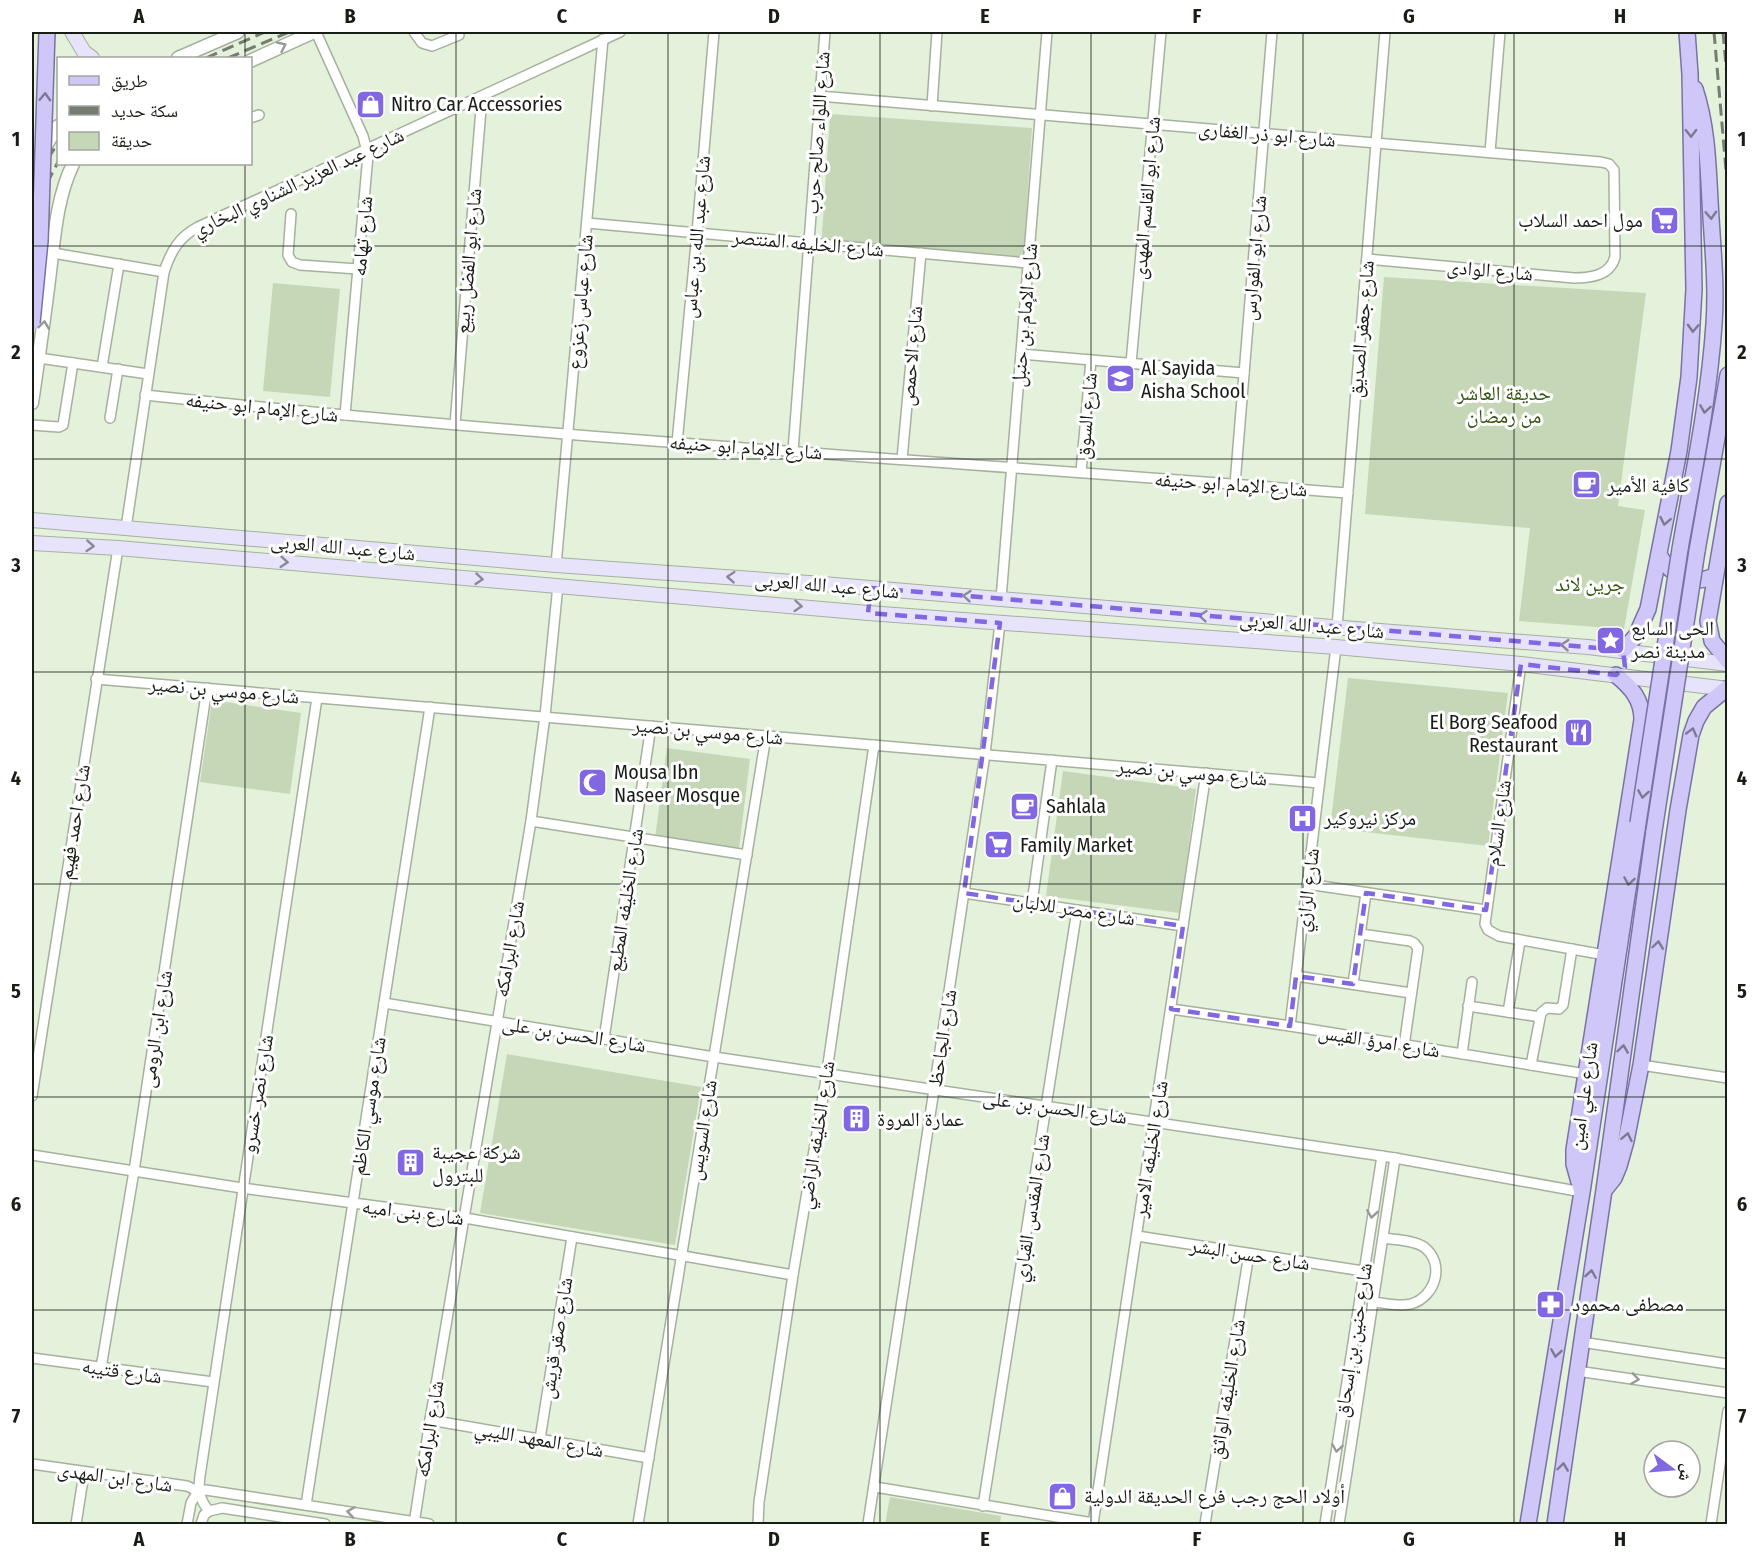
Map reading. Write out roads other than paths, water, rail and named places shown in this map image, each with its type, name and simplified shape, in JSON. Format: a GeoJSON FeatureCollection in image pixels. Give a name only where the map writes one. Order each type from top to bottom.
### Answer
{"type":"FeatureCollection","features":[{"type":"Feature","properties":{"kind":"main road"},"geometry":{"type":"LineString","coordinates":[[32,323],[40,241],[47,32]]}},
{"type":"Feature","properties":{"kind":"main road"},"geometry":{"type":"LineString","coordinates":[[72,32],[84,52],[91,57]]}},
{"type":"Feature","properties":{"kind":"main road"},"geometry":{"type":"LineString","coordinates":[[1616,675],[1625,667],[1626,656],[1623,650],[1636,636],[1645,619],[1683,423],[1692,340],[1694,289],[1690,74],[1687,32]]}},
{"type":"Feature","properties":{"kind":"main road"},"geometry":{"type":"LineString","coordinates":[[1582,1192],[1680,549],[1705,412],[1714,322],[1706,134],[1702,110],[1690,74]]}},
{"type":"Feature","properties":{"kind":"main road"},"geometry":{"type":"LineString","coordinates":[[1555,1524],[1654,831],[1697,551],[1728,375]]}},
{"type":"Feature","properties":{"kind":"main road"},"geometry":{"type":"LineString","coordinates":[[1604,1190],[1614,1178],[1623,1156],[1641,1065],[1684,772],[1695,721],[1704,707],[1723,688],[1706,680],[1705,673],[1708,666],[1724,663],[1708,628],[1728,503]]}},
{"type":"Feature","properties":{"kind":"main road","name":"شارع عبد الله العربى"},"geometry":{"type":"LineString","coordinates":[[32,520],[556,565],[823,584],[1623,650],[1724,663]]}},
{"type":"Feature","properties":{"kind":"main road"},"geometry":{"type":"LineString","coordinates":[[59,544],[62,522]]}},
{"type":"Feature","properties":{"kind":"main road","name":"شارع عبد الله العربى"},"geometry":{"type":"LineString","coordinates":[[32,543],[118,548],[868,613],[1336,647],[1521,664],[1723,688]]}},
{"type":"Feature","properties":{"kind":"main road"},"geometry":{"type":"LineString","coordinates":[[1659,555],[1669,569],[1683,578],[1699,580],[1715,576]]}},
{"type":"Feature","properties":{"kind":"main road"},"geometry":{"type":"LineString","coordinates":[[821,608],[826,597],[823,584]]}},
{"type":"Feature","properties":{"kind":"main road"},"geometry":{"type":"LineString","coordinates":[[868,613],[866,599],[871,588]]}},
{"type":"Feature","properties":{"kind":"main road","name":"شارع علي امين"},"geometry":{"type":"LineString","coordinates":[[1528,1524],[1582,1192],[1574,1164],[1574,1150],[1642,720],[1641,707],[1634,692],[1616,675]]}},
{"type":"Feature","properties":{"kind":"main road"},"geometry":{"type":"LineString","coordinates":[[1636,759],[1657,756],[1670,761],[1684,772]]}},
{"type":"Feature","properties":{"kind":"street"},"geometry":{"type":"LineString","coordinates":[[180,57],[238,32]]}},
{"type":"Feature","properties":{"kind":"street"},"geometry":{"type":"LineString","coordinates":[[252,59],[315,32]]}},
{"type":"Feature","properties":{"kind":"street","name":"شارع تهامه"},"geometry":{"type":"LineString","coordinates":[[315,32],[367,148],[368,165],[345,416]]}},
{"type":"Feature","properties":{"kind":"street"},"geometry":{"type":"LineString","coordinates":[[414,32],[422,43],[432,46],[459,35]]}},
{"type":"Feature","properties":{"kind":"street","name":"شارع عبد العزيز الشناوي البخاري"},"geometry":{"type":"LineString","coordinates":[[126,528],[164,272],[174,247],[189,232],[620,32]]}},
{"type":"Feature","properties":{"kind":"street","name":"شارع عبد الله بن عباس"},"geometry":{"type":"LineString","coordinates":[[677,442],[714,32]]}},
{"type":"Feature","properties":{"kind":"street","name":"شارع اللواء صالح حرب"},"geometry":{"type":"LineString","coordinates":[[793,451],[825,32]]}},
{"type":"Feature","properties":{"kind":"street"},"geometry":{"type":"LineString","coordinates":[[932,106],[937,32]]}},
{"type":"Feature","properties":{"kind":"street","name":"شارع الإمام بن حنبل"},"geometry":{"type":"LineString","coordinates":[[1001,599],[1047,32]]}},
{"type":"Feature","properties":{"kind":"street","name":"شارع ابو القاسم المهدى"},"geometry":{"type":"LineString","coordinates":[[1131,363],[1161,32]]}},
{"type":"Feature","properties":{"kind":"street","name":"شارع ابو الفوارس"},"geometry":{"type":"LineString","coordinates":[[1235,484],[1272,32]]}},
{"type":"Feature","properties":{"kind":"street","name":"شارع جعفر الصديق"},"geometry":{"type":"LineString","coordinates":[[1337,627],[1385,32]]}},
{"type":"Feature","properties":{"kind":"street"},"geometry":{"type":"LineString","coordinates":[[1490,152],[1500,32]]}},
{"type":"Feature","properties":{"kind":"street","name":"شارع عباس زعزوع"},"geometry":{"type":"LineString","coordinates":[[556,565],[603,39]]}},
{"type":"Feature","properties":{"kind":"street","name":"شارع ابو ذر الغفارى"},"geometry":{"type":"LineString","coordinates":[[819,96],[1601,162],[1612,167],[1616,174],[1614,257],[1611,267]]}},
{"type":"Feature","properties":{"kind":"street","name":"شارع ابو الفضل ربيع"},"geometry":{"type":"LineString","coordinates":[[455,424],[482,97]]}},
{"type":"Feature","properties":{"kind":"street"},"geometry":{"type":"LineString","coordinates":[[32,168],[57,127]]}},
{"type":"Feature","properties":{"kind":"street"},"geometry":{"type":"LineString","coordinates":[[42,149],[57,146]]}},
{"type":"Feature","properties":{"kind":"street"},"geometry":{"type":"LineString","coordinates":[[32,403],[62,193],[73,165]]}},
{"type":"Feature","properties":{"kind":"street"},"geometry":{"type":"LineString","coordinates":[[291,214],[288,255],[292,262],[300,265],[358,269]]}},
{"type":"Feature","properties":{"kind":"street","name":"شارع الخليفه المنتصر"},"geometry":{"type":"LineString","coordinates":[[587,223],[1028,262]]}},
{"type":"Feature","properties":{"kind":"street"},"geometry":{"type":"LineString","coordinates":[[53,253],[164,272]]}},
{"type":"Feature","properties":{"kind":"street","name":"شارع الاحمص"},"geometry":{"type":"LineString","coordinates":[[902,459],[921,253]]}},
{"type":"Feature","properties":{"kind":"street","name":"شارع الوادى"},"geometry":{"type":"LineString","coordinates":[[1367,259],[1574,278],[1592,277],[1611,267]]}},
{"type":"Feature","properties":{"kind":"street"},"geometry":{"type":"LineString","coordinates":[[102,367],[119,264]]}},
{"type":"Feature","properties":{"kind":"street"},"geometry":{"type":"LineString","coordinates":[[1021,354],[1244,373]]}},
{"type":"Feature","properties":{"kind":"street"},"geometry":{"type":"LineString","coordinates":[[39,358],[148,374]]}},
{"type":"Feature","properties":{"kind":"street","name":"شارع السوق"},"geometry":{"type":"LineString","coordinates":[[1081,472],[1091,360]]}},
{"type":"Feature","properties":{"kind":"street"},"geometry":{"type":"LineString","coordinates":[[32,425],[59,427],[63,425],[73,363]]}},
{"type":"Feature","properties":{"kind":"street"},"geometry":{"type":"LineString","coordinates":[[110,418],[118,369]]}},
{"type":"Feature","properties":{"kind":"street","name":"شارع الإمام ابو حنيفه"},"geometry":{"type":"LineString","coordinates":[[145,395],[345,416],[1348,493]]}},
{"type":"Feature","properties":{"kind":"street","name":"شارع احمد فهيم"},"geometry":{"type":"LineString","coordinates":[[32,1096],[118,548]]}},
{"type":"Feature","properties":{"kind":"street","name":"شارع البرامكه"},"geometry":{"type":"LineString","coordinates":[[415,1523],[430,1420],[531,821],[545,716],[558,585]]}},
{"type":"Feature","properties":{"kind":"street","name":"شارع الجاحظ"},"geometry":{"type":"LineString","coordinates":[[868,1524],[985,754],[1000,622]]}},
{"type":"Feature","properties":{"kind":"street","name":"شارع الرازي"},"geometry":{"type":"LineString","coordinates":[[1290,1026],[1336,647]]}},
{"type":"Feature","properties":{"kind":"street","name":"شارع السلام"},"geometry":{"type":"LineString","coordinates":[[1521,664],[1485,924],[1493,935],[1605,955]]}},
{"type":"Feature","properties":{"kind":"street","name":"شارع موسي بن نصير"},"geometry":{"type":"LineString","coordinates":[[96,679],[1319,783]]}},
{"type":"Feature","properties":{"kind":"street","name":"شارع ابن الرومى"},"geometry":{"type":"LineString","coordinates":[[101,1368],[134,1171],[207,688]]}},
{"type":"Feature","properties":{"kind":"street","name":"شارع نصر خسرو"},"geometry":{"type":"LineString","coordinates":[[188,1521],[191,1503],[198,1491],[317,698]]}},
{"type":"Feature","properties":{"kind":"street","name":"شارع موسي الكاظم"},"geometry":{"type":"LineString","coordinates":[[306,1505],[430,707]]}},
{"type":"Feature","properties":{"kind":"street","name":"شارع الخليفه المطيع"},"geometry":{"type":"LineString","coordinates":[[604,1039],[651,726]]}},
{"type":"Feature","properties":{"kind":"street","name":"شارع السويس"},"geometry":{"type":"LineString","coordinates":[[638,1524],[766,736]]}},
{"type":"Feature","properties":{"kind":"street","name":"شارع الخليفه الراضي"},"geometry":{"type":"LineString","coordinates":[[758,1524],[759,1502],[826,1073],[874,745]]}},
{"type":"Feature","properties":{"kind":"street"},"geometry":{"type":"LineString","coordinates":[[1032,903],[1052,760]]}},
{"type":"Feature","properties":{"kind":"street","name":"شارع الخليفه الامير"},"geometry":{"type":"LineString","coordinates":[[1093,1524],[1206,773]]}},
{"type":"Feature","properties":{"kind":"street"},"geometry":{"type":"LineString","coordinates":[[531,821],[747,855]]}},
{"type":"Feature","properties":{"kind":"street"},"geometry":{"type":"LineString","coordinates":[[1307,884],[1486,910]]}},
{"type":"Feature","properties":{"kind":"street","name":"شارع مصر للالبان"},"geometry":{"type":"LineString","coordinates":[[964,893],[1184,926]]}},
{"type":"Feature","properties":{"kind":"street"},"geometry":{"type":"LineString","coordinates":[[1353,984],[1366,893]]}},
{"type":"Feature","properties":{"kind":"street","name":"شارع المقدس القباري"},"geometry":{"type":"LineString","coordinates":[[983,1506],[1077,910]]}},
{"type":"Feature","properties":{"kind":"street"},"geometry":{"type":"LineString","coordinates":[[1360,934],[1410,941],[1416,945],[1418,952],[1404,1046]]}},
{"type":"Feature","properties":{"kind":"street"},"geometry":{"type":"LineString","coordinates":[[1508,1012],[1520,941]]}},
{"type":"Feature","properties":{"kind":"street"},"geometry":{"type":"LineString","coordinates":[[1531,1065],[1539,1017],[1547,1008],[1559,1009],[1563,1005],[1572,949]]}},
{"type":"Feature","properties":{"kind":"street"},"geometry":{"type":"LineString","coordinates":[[1296,975],[1411,993]]}},
{"type":"Feature","properties":{"kind":"street"},"geometry":{"type":"LineString","coordinates":[[1461,1054],[1472,982]]}},
{"type":"Feature","properties":{"kind":"street","name":"شارع الحسن بن على"},"geometry":{"type":"LineString","coordinates":[[384,1003],[714,1057],[1395,1158],[1582,1192]]}},
{"type":"Feature","properties":{"kind":"street"},"geometry":{"type":"LineString","coordinates":[[1468,1006],[1539,1017]]}},
{"type":"Feature","properties":{"kind":"street","name":"شارع امرؤ القيس"},"geometry":{"type":"LineString","coordinates":[[1171,1009],[1586,1074]]}},
{"type":"Feature","properties":{"kind":"street"},"geometry":{"type":"LineString","coordinates":[[1641,1065],[1728,1078]]}},
{"type":"Feature","properties":{"kind":"street","name":"شارع بنى اميه"},"geometry":{"type":"LineString","coordinates":[[32,1155],[242,1188],[465,1218],[793,1275]]}},
{"type":"Feature","properties":{"kind":"street","name":"شارع حنين بن إسحاق"},"geometry":{"type":"LineString","coordinates":[[1325,1524],[1382,1156]]}},
{"type":"Feature","properties":{"kind":"street","name":"شارع حنين بن إسحاق"},"geometry":{"type":"LineString","coordinates":[[1339,1524],[1395,1158]]}},
{"type":"Feature","properties":{"kind":"street"},"geometry":{"type":"LineString","coordinates":[[1376,1191],[1385,1186],[1390,1193]]}},
{"type":"Feature","properties":{"kind":"street","name":"شارع حسن البشر"},"geometry":{"type":"LineString","coordinates":[[1137,1236],[1363,1271]]}},
{"type":"Feature","properties":{"kind":"street","name":"شارع صقر قريش"},"geometry":{"type":"LineString","coordinates":[[540,1439],[572,1237]]}},
{"type":"Feature","properties":{"kind":"street"},"geometry":{"type":"LineString","coordinates":[[1373,1302],[1409,1305],[1426,1296],[1435,1280],[1434,1261],[1423,1246],[1383,1238]]}},
{"type":"Feature","properties":{"kind":"street","name":"شارع الخليفه الواثق"},"geometry":{"type":"LineString","coordinates":[[1205,1524],[1249,1254]]}},
{"type":"Feature","properties":{"kind":"street"},"geometry":{"type":"LineString","coordinates":[[1581,1342],[1728,1364]]}},
{"type":"Feature","properties":{"kind":"street","name":"شارع قتيبه"},"geometry":{"type":"LineString","coordinates":[[32,1358],[213,1383]]}},
{"type":"Feature","properties":{"kind":"street"},"geometry":{"type":"LineString","coordinates":[[1577,1371],[1728,1393]]}},
{"type":"Feature","properties":{"kind":"street"},"geometry":{"type":"LineString","coordinates":[[1711,1524],[1728,1412]]}},
{"type":"Feature","properties":{"kind":"street","name":"شارع المعهد الليبي"},"geometry":{"type":"LineString","coordinates":[[430,1420],[649,1458]]}},
{"type":"Feature","properties":{"kind":"street","name":"شارع ابن المهدى"},"geometry":{"type":"LineString","coordinates":[[32,1464],[187,1486],[198,1491]]}},
{"type":"Feature","properties":{"kind":"street"},"geometry":{"type":"LineString","coordinates":[[76,1524],[84,1473]]}},
{"type":"Feature","properties":{"kind":"street"},"geometry":{"type":"LineString","coordinates":[[187,1486],[200,1476]]}},
{"type":"Feature","properties":{"kind":"street"},"geometry":{"type":"LineString","coordinates":[[875,1487],[1093,1524]]}},
{"type":"Feature","properties":{"kind":"street"},"geometry":{"type":"LineString","coordinates":[[208,1511],[198,1491],[206,1490],[429,1524]]}},
{"type":"Feature","properties":{"kind":"street"},"geometry":{"type":"LineString","coordinates":[[208,1511],[222,1508],[325,1524]]}},
{"type":"Feature","properties":{"kind":"street"},"geometry":{"type":"LineString","coordinates":[[188,1521],[202,1523],[208,1511]]}},
{"type":"Feature","properties":{"kind":"railway"},"geometry":{"type":"LineString","coordinates":[[208,57],[265,32]]}},
{"type":"Feature","properties":{"kind":"railway"},"geometry":{"type":"LineString","coordinates":[[230,57],[289,32]]}},
{"type":"Feature","properties":{"kind":"railway"},"geometry":{"type":"LineString","coordinates":[[1714,32],[1728,193]]}},
{"type":"Feature","properties":{"kind":"railway"},"geometry":{"type":"LineString","coordinates":[[1723,32],[1728,87]]}},
{"type":"Feature","properties":{"kind":"railway"},"geometry":{"type":"LineString","coordinates":[[32,191],[45,163],[57,145]]}},
{"type":"Feature","properties":{"kind":"railway"},"geometry":{"type":"LineString","coordinates":[[32,235],[44,189],[57,164]]}},
{"type":"Feature","properties":{"kind":"place","name":"Nitro Car Accessories"},"geometry":{"type":"Point","coordinates":[370,104]}},
{"type":"Feature","properties":{"kind":"place","name":"مول احمد السلاب"},"geometry":{"type":"Point","coordinates":[1664,220]}},
{"type":"Feature","properties":{"kind":"place","name":"Al Sayida Aisha School"},"geometry":{"type":"Point","coordinates":[1120,379]}},
{"type":"Feature","properties":{"kind":"place","name":"كافية الأمير"},"geometry":{"type":"Point","coordinates":[1586,485]}},
{"type":"Feature","properties":{"kind":"place","name":"الحى السابع مدينة نصر"},"geometry":{"type":"Point","coordinates":[1610,640]}},
{"type":"Feature","properties":{"kind":"place","name":"El Borg Seafood Restaurant"},"geometry":{"type":"Point","coordinates":[1579,733]}},
{"type":"Feature","properties":{"kind":"place","name":"Mousa Ibn Naseer Mosque"},"geometry":{"type":"Point","coordinates":[593,783]}},
{"type":"Feature","properties":{"kind":"place","name":"Sahlala"},"geometry":{"type":"Point","coordinates":[1025,806]}},
{"type":"Feature","properties":{"kind":"place","name":"مركز نيروكير"},"geometry":{"type":"Point","coordinates":[1303,818]}},
{"type":"Feature","properties":{"kind":"place","name":"Family Market"},"geometry":{"type":"Point","coordinates":[999,845]}},
{"type":"Feature","properties":{"kind":"place","name":"عمارة المروة"},"geometry":{"type":"Point","coordinates":[856,1119]}},
{"type":"Feature","properties":{"kind":"place","name":"شركة عجيبة للبترول"},"geometry":{"type":"Point","coordinates":[411,1163]}},
{"type":"Feature","properties":{"kind":"place","name":"مصطفى محمود"},"geometry":{"type":"Point","coordinates":[1551,1304]}},
{"type":"Feature","properties":{"kind":"place","name":"أولاد الحج رجب فرع الحديقة الدولية"},"geometry":{"type":"Point","coordinates":[1063,1496]}},
{"type":"Feature","properties":{"kind":"park label","name":"حديقة العاشر من رمضان"},"geometry":{"type":"Point","coordinates":[1504,404]}},
{"type":"Feature","properties":{"kind":"park label","name":"جرين لاند"},"geometry":{"type":"Point","coordinates":[1590,584]}}]}
